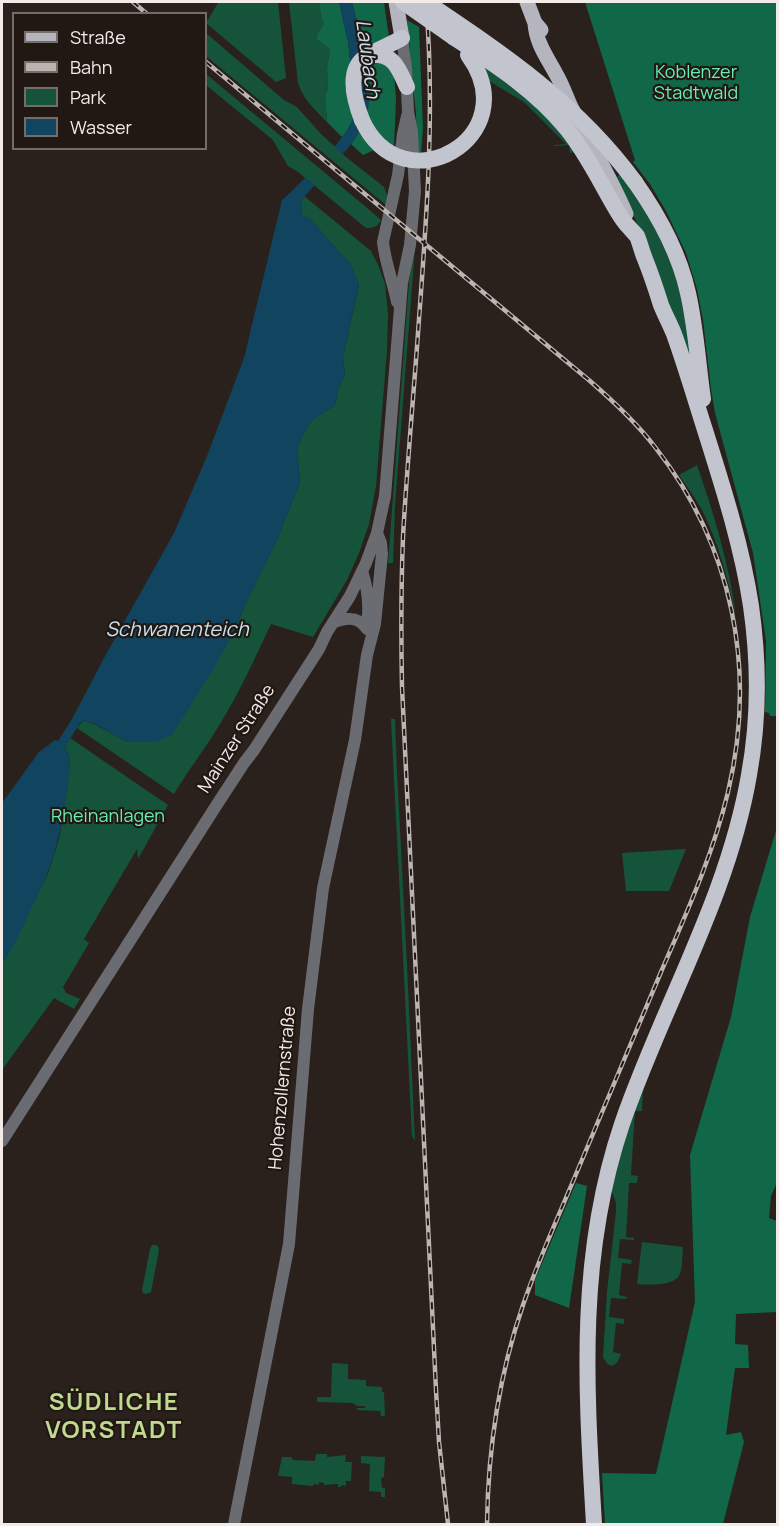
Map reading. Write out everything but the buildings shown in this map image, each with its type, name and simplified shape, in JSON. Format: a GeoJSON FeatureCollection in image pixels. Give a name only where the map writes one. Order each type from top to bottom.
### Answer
{"type":"FeatureCollection","features":[{"type":"Feature","properties":{"kind":"highway"},"geometry":{"type":"LineString","coordinates":[[403,2],[506,73],[544,104],[568,130],[590,161],[615,208],[636,236],[676,339],[717,470],[742,563],[751,607],[757,704],[749,775],[738,823],[716,892],[605,1163]]}},
{"type":"Feature","properties":{"kind":"highway"},"geometry":{"type":"LineString","coordinates":[[426,2],[488,43],[550,90],[588,126],[627,170],[658,216],[683,275],[694,321],[703,401],[717,470]]}},
{"type":"Feature","properties":{"kind":"highway"},"geometry":{"type":"LineString","coordinates":[[407,87],[398,68],[394,48],[369,56],[360,62],[354,78],[356,101],[364,125],[379,144],[392,153],[416,160],[433,159],[451,153],[465,142],[477,126],[483,110],[483,90],[479,72],[453,38]]}},
{"type":"Feature","properties":{"kind":"highway"},"geometry":{"type":"LineString","coordinates":[[584,1524],[578,1419],[577,1336],[585,1242],[605,1163],[612,1123],[691,929],[720,851],[735,797],[747,703],[745,644],[734,570],[669,345],[664,313]]}},
{"type":"Feature","properties":{"kind":"highway"},"geometry":{"type":"LineString","coordinates":[[594,1524],[587,1336],[597,1198]]}},
{"type":"Feature","properties":{"kind":"main road","name":"Mainzer Straße"},"geometry":{"type":"LineString","coordinates":[[394,48],[396,2]]}},
{"type":"Feature","properties":{"kind":"main road"},"geometry":{"type":"LineString","coordinates":[[527,2],[535,23],[543,33],[552,56],[555,72],[567,99],[605,170],[636,236]]}},
{"type":"Feature","properties":{"kind":"street","name":"Mainzer Straße"},"geometry":{"type":"LineString","coordinates":[[2,1141],[213,810],[319,649],[350,596],[377,533],[387,480],[402,283],[410,245],[415,191],[407,87],[394,48]]}},
{"type":"Feature","properties":{"kind":"street","name":"Mainzer Straße"},"geometry":{"type":"LineString","coordinates":[[400,321],[394,285],[384,253],[384,242],[397,182],[408,112]]}},
{"type":"Feature","properties":{"kind":"street","name":"Hohenzollernstraße"},"geometry":{"type":"LineString","coordinates":[[234,1524],[289,1244],[308,1009],[320,903],[351,761],[367,655],[375,624],[382,549],[377,533]]}},
{"type":"Feature","properties":{"kind":"street","name":"Hohenzollernstraße"},"geometry":{"type":"LineString","coordinates":[[362,571],[369,599],[367,655]]}},
{"type":"Feature","properties":{"kind":"street"},"geometry":{"type":"LineString","coordinates":[[335,622],[343,619],[356,620],[364,624],[367,629]]}},
{"type":"Feature","properties":{"kind":"green space"},"geometry":{"type":"Polygon","coordinates":[[[278,2],[286,78],[276,82],[207,24],[218,3],[278,2]]]}},
{"type":"Feature","properties":{"kind":"green space"},"geometry":{"type":"Polygon","coordinates":[[[289,2],[319,2],[325,24],[318,33],[330,49],[327,68],[328,89],[325,95],[327,122],[306,99],[298,83],[289,2]]]}},
{"type":"Feature","properties":{"kind":"green space"},"geometry":{"type":"Polygon","coordinates":[[[319,2],[339,2],[348,42],[356,113],[342,137],[327,122],[325,95],[328,89],[327,68],[330,49],[317,39],[324,24],[319,2]]]}},
{"type":"Feature","properties":{"kind":"green space"},"geometry":{"type":"Polygon","coordinates":[[[352,2],[384,2],[396,100],[394,146],[363,155],[351,144],[361,127],[367,110],[369,93],[366,56],[352,2]]]}},
{"type":"Feature","properties":{"kind":"green space","name":"Koblenzer Stadtwald"},"geometry":{"type":"Polygon","coordinates":[[[585,2],[777,2],[777,716],[770,716],[765,712],[766,641],[753,553],[715,413],[697,289],[686,253],[666,211],[650,184],[633,162],[635,160],[585,2]]]}},
{"type":"Feature","properties":{"kind":"green space"},"geometry":{"type":"Polygon","coordinates":[[[407,20],[419,27],[423,128],[421,154],[417,154],[416,115],[407,20]]]}},
{"type":"Feature","properties":{"kind":"green space"},"geometry":{"type":"Polygon","coordinates":[[[207,34],[284,100],[297,107],[346,157],[384,187],[387,195],[386,205],[207,57],[207,34]]]}},
{"type":"Feature","properties":{"kind":"green space"},"geometry":{"type":"Polygon","coordinates":[[[485,69],[533,101],[578,152],[570,153],[569,145],[554,146],[566,144],[524,102],[489,81],[485,69]]]}},
{"type":"Feature","properties":{"kind":"green space"},"geometry":{"type":"Polygon","coordinates":[[[207,75],[381,220],[378,224],[366,228],[288,166],[273,140],[207,86],[207,75]]]}},
{"type":"Feature","properties":{"kind":"green space"},"geometry":{"type":"Polygon","coordinates":[[[621,173],[632,184],[678,274],[697,389],[647,245],[616,178],[621,173]]]}},
{"type":"Feature","properties":{"kind":"green space"},"geometry":{"type":"Polygon","coordinates":[[[304,196],[371,251],[385,284],[388,314],[387,350],[376,486],[369,524],[347,580],[313,637],[271,624],[231,706],[174,794],[77,728],[83,721],[92,723],[128,742],[233,633],[278,538],[300,482],[297,447],[311,421],[335,405],[338,390],[345,376],[343,357],[359,285],[351,265],[309,218],[302,217],[301,200],[304,196]]]}},
{"type":"Feature","properties":{"kind":"green space"},"geometry":{"type":"Polygon","coordinates":[[[414,247],[395,505],[393,563],[388,563],[409,282],[414,247]]]}},
{"type":"Feature","properties":{"kind":"green space"},"geometry":{"type":"Polygon","coordinates":[[[697,465],[720,539],[736,616],[713,536],[702,510],[679,475],[697,465]]]}},
{"type":"Feature","properties":{"kind":"green space"},"geometry":{"type":"Polygon","coordinates":[[[391,719],[395,719],[415,1141],[412,1136],[391,719]]]}},
{"type":"Feature","properties":{"kind":"green space","name":"Rheinanlagen"},"geometry":{"type":"Polygon","coordinates":[[[70,738],[168,805],[138,859],[137,849],[84,939],[89,943],[63,987],[66,993],[80,999],[74,1009],[54,998],[2,1070],[2,963],[49,871],[60,835],[70,764],[65,747],[70,738]]]}},
{"type":"Feature","properties":{"kind":"green space"},"geometry":{"type":"Polygon","coordinates":[[[777,827],[778,1180],[771,1196],[769,1218],[777,1221],[777,1312],[736,1314],[735,1344],[748,1345],[749,1368],[735,1368],[726,1435],[741,1432],[744,1442],[723,1524],[605,1524],[602,1473],[656,1474],[695,1302],[690,1155],[731,1017],[750,917],[777,827]]]}},
{"type":"Feature","properties":{"kind":"green space"},"geometry":{"type":"Polygon","coordinates":[[[686,849],[669,891],[626,891],[622,853],[686,849]]]}},
{"type":"Feature","properties":{"kind":"green space"},"geometry":{"type":"Polygon","coordinates":[[[643,1088],[642,1111],[635,1111],[631,1175],[638,1176],[637,1183],[629,1183],[626,1237],[634,1238],[634,1240],[620,1239],[618,1258],[632,1260],[631,1264],[622,1263],[619,1295],[627,1297],[626,1299],[611,1298],[609,1317],[624,1319],[624,1324],[616,1323],[613,1352],[621,1354],[617,1362],[611,1365],[603,1357],[607,1292],[616,1212],[616,1203],[611,1189],[616,1163],[643,1088]]]}},
{"type":"Feature","properties":{"kind":"green space"},"geometry":{"type":"Polygon","coordinates":[[[576,1183],[587,1186],[569,1308],[535,1295],[535,1280],[576,1183]]]}},
{"type":"Feature","properties":{"kind":"green space"},"geometry":{"type":"Polygon","coordinates":[[[642,1242],[683,1247],[682,1266],[676,1279],[653,1285],[637,1284],[642,1242]]]}},
{"type":"Feature","properties":{"kind":"green space"},"geometry":{"type":"Polygon","coordinates":[[[152,1245],[158,1246],[159,1250],[151,1292],[146,1294],[142,1290],[152,1245]]]}},
{"type":"Feature","properties":{"kind":"green space"},"geometry":{"type":"Polygon","coordinates":[[[332,1363],[348,1364],[348,1379],[366,1380],[366,1386],[382,1387],[385,1416],[381,1416],[380,1411],[357,1410],[365,1406],[357,1406],[353,1403],[317,1402],[317,1397],[331,1397],[332,1363]]]}},
{"type":"Feature","properties":{"kind":"green space"},"geometry":{"type":"Polygon","coordinates":[[[316,1454],[327,1454],[327,1457],[346,1455],[345,1462],[352,1462],[351,1481],[346,1481],[346,1486],[341,1487],[338,1487],[338,1484],[324,1485],[319,1482],[319,1485],[314,1484],[313,1486],[292,1484],[292,1477],[278,1476],[282,1457],[315,1461],[316,1454]]]}},
{"type":"Feature","properties":{"kind":"green space"},"geometry":{"type":"Polygon","coordinates":[[[361,1456],[385,1457],[384,1477],[381,1478],[382,1488],[385,1488],[385,1497],[381,1497],[381,1492],[369,1491],[370,1464],[361,1463],[361,1456]]]}},
{"type":"Feature","properties":{"kind":"water"},"geometry":{"type":"Polygon","coordinates":[[[339,2],[352,2],[364,46],[370,94],[364,123],[343,154],[334,147],[347,131],[356,112],[348,42],[339,2]]]}},
{"type":"Feature","properties":{"kind":"water","name":"Schwanenteich"},"geometry":{"type":"Polygon","coordinates":[[[305,178],[315,185],[301,200],[302,216],[309,218],[351,265],[359,284],[343,357],[345,376],[338,390],[335,405],[311,421],[297,447],[300,482],[278,538],[233,633],[213,670],[172,735],[156,742],[128,742],[93,723],[83,721],[65,747],[69,755],[69,777],[57,843],[45,880],[21,931],[2,963],[2,803],[39,752],[55,740],[58,741],[174,533],[207,456],[244,358],[282,200],[305,178]]]}},
{"type":"Feature","properties":{"kind":"railway"},"geometry":{"type":"LineString","coordinates":[[133,2],[145,12]]}},
{"type":"Feature","properties":{"kind":"railway"},"geometry":{"type":"LineString","coordinates":[[426,2],[430,81],[429,160],[403,537],[402,687],[436,1390],[448,1524]]}},
{"type":"Feature","properties":{"kind":"railway"},"geometry":{"type":"LineString","coordinates":[[207,63],[590,381],[632,420],[682,485],[703,526],[720,567],[732,611],[738,655],[740,701],[736,746],[722,815],[689,906],[523,1305],[507,1358],[496,1413],[487,1524]]}},
{"type":"Feature","properties":{"kind":"district","name":"SÜDLICHE VORSTADT"},"geometry":{"type":"Point","coordinates":[114,1417]}},
{"type":"Feature","properties":{"kind":"water label","name":"Laubach"},"geometry":{"type":"Point","coordinates":[367,59]}}]}
